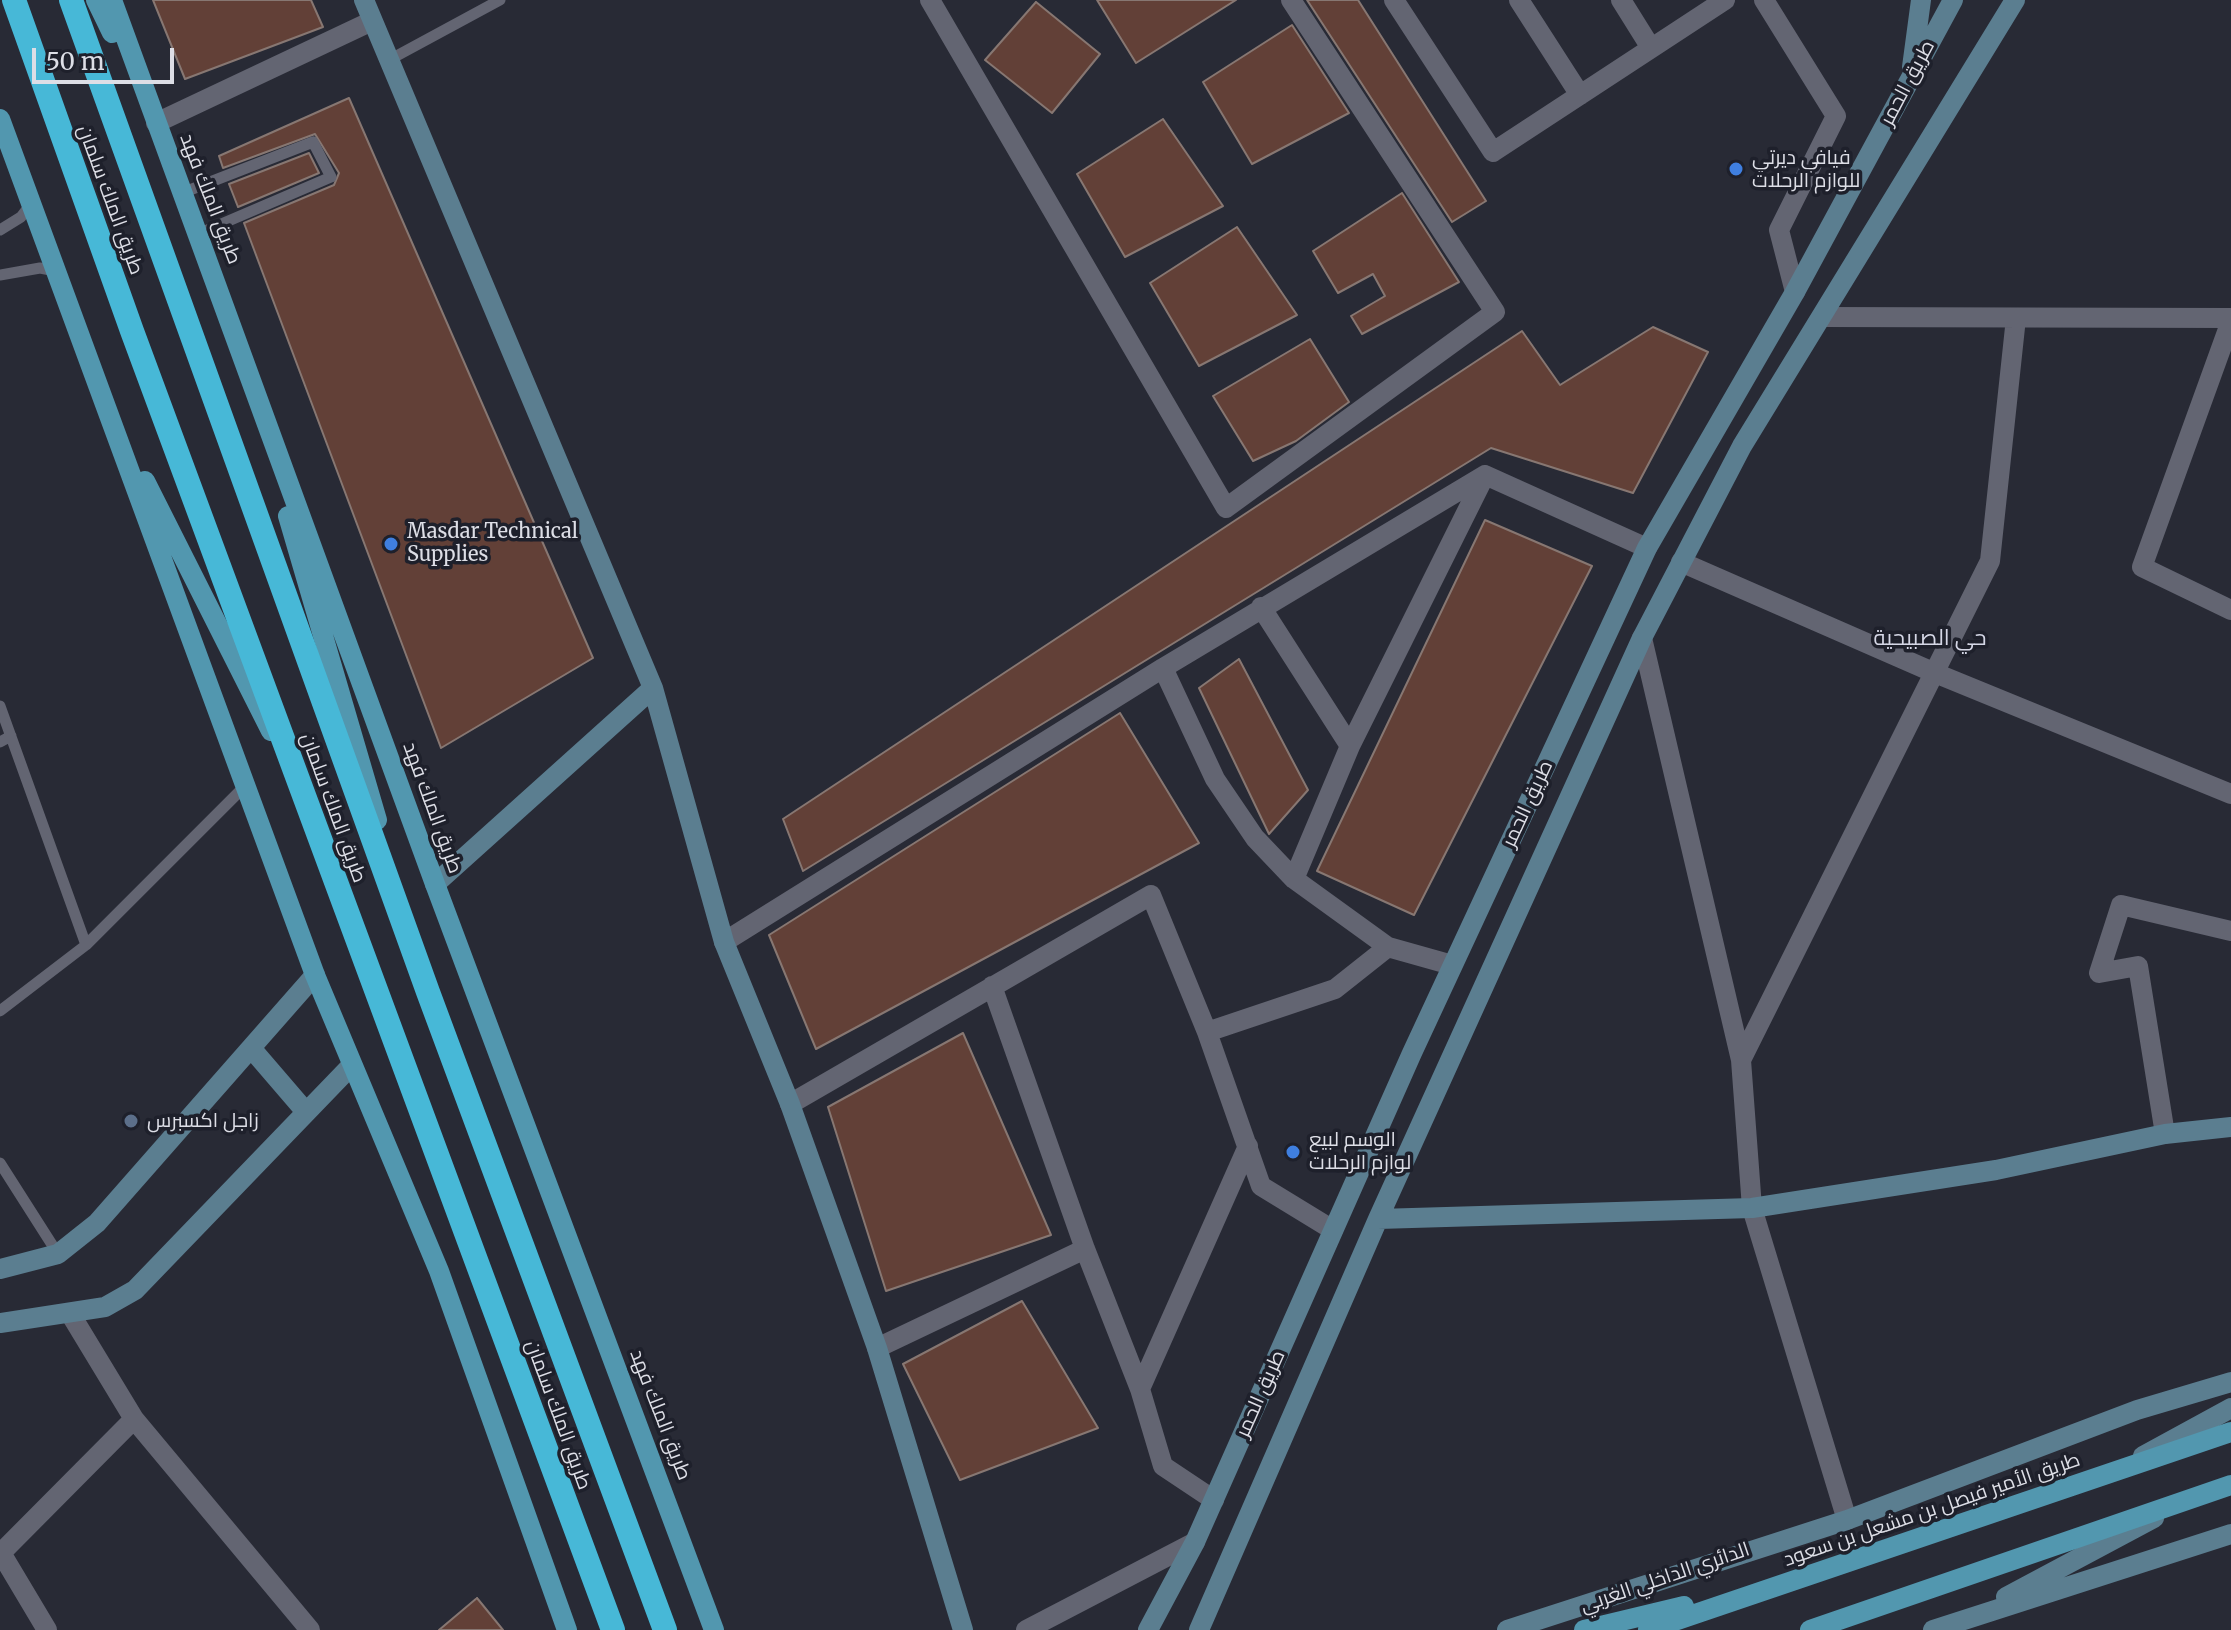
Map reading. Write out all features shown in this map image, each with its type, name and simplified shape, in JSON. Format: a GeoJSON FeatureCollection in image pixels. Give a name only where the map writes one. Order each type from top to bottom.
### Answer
{"type":"FeatureCollection","features":[{"type":"Feature","properties":{"kind":"highway","name":"طريق الملك سلمان"},"geometry":{"type":"LineString","coordinates":[[14,0],[345,911],[613,1630]]}},
{"type":"Feature","properties":{"kind":"highway","name":"طريق الملك سلمان"},"geometry":{"type":"LineString","coordinates":[[71,0],[428,992],[665,1630]]}},
{"type":"Feature","properties":{"kind":"main road"},"geometry":{"type":"LineString","coordinates":[[96,0],[156,123]]}},
{"type":"Feature","properties":{"kind":"main road","name":"طريق الملك فهد"},"geometry":{"type":"LineString","coordinates":[[112,0],[435,884],[715,1630]]}},
{"type":"Feature","properties":{"kind":"main road"},"geometry":{"type":"LineString","coordinates":[[0,101],[18,172]]}},
{"type":"Feature","properties":{"kind":"main road"},"geometry":{"type":"LineString","coordinates":[[0,119],[315,975],[439,1271],[567,1630]]}},
{"type":"Feature","properties":{"kind":"main road"},"geometry":{"type":"LineString","coordinates":[[231,323],[428,992]]}},
{"type":"Feature","properties":{"kind":"main road"},"geometry":{"type":"LineString","coordinates":[[100,392],[303,796]]}},
{"type":"Feature","properties":{"kind":"main road","name":"طريق الأمير فيصل بن مشعل بن سعود"},"geometry":{"type":"LineString","coordinates":[[1648,1630],[1839,1568],[2231,1432]]}},
{"type":"Feature","properties":{"kind":"main road"},"geometry":{"type":"LineString","coordinates":[[1810,1630],[2231,1485]]}},
{"type":"Feature","properties":{"kind":"main road"},"geometry":{"type":"LineString","coordinates":[[1584,1630],[1839,1568]]}},
{"type":"Feature","properties":{"kind":"street"},"geometry":{"type":"LineString","coordinates":[[364,0],[653,688],[724,942],[790,1104],[877,1348],[963,1630]]}},
{"type":"Feature","properties":{"kind":"street"},"geometry":{"type":"LineString","coordinates":[[930,0],[1226,508],[1495,312],[1291,0]]}},
{"type":"Feature","properties":{"kind":"street"},"geometry":{"type":"LineString","coordinates":[[1519,0],[1580,95]]}},
{"type":"Feature","properties":{"kind":"street"},"geometry":{"type":"LineString","coordinates":[[1621,0],[1651,48]]}},
{"type":"Feature","properties":{"kind":"street"},"geometry":{"type":"LineString","coordinates":[[1404,3],[1493,152],[1725,0]]}},
{"type":"Feature","properties":{"kind":"street"},"geometry":{"type":"LineString","coordinates":[[1764,0],[1836,116],[1779,230],[1795,292]]}},
{"type":"Feature","properties":{"kind":"street"},"geometry":{"type":"LineString","coordinates":[[1910,79],[1921,0]]}},
{"type":"Feature","properties":{"kind":"street","name":"طريق الحمر"},"geometry":{"type":"LineString","coordinates":[[1148,1630],[1195,1542],[1452,965],[1647,548],[1795,292],[1953,0]]}},
{"type":"Feature","properties":{"kind":"street","name":"طريق الحمر"},"geometry":{"type":"LineString","coordinates":[[1199,1630],[1378,1219],[1642,638],[1742,446],[1955,93],[2015,0]]}},
{"type":"Feature","properties":{"kind":"street"},"geometry":{"type":"LineString","coordinates":[[156,123],[372,21]]}},
{"type":"Feature","properties":{"kind":"street"},"geometry":{"type":"LineString","coordinates":[[1822,317],[2231,320],[2142,567],[2231,610]]}},
{"type":"Feature","properties":{"kind":"street"},"geometry":{"type":"LineString","coordinates":[[1741,1060],[1990,561],[2016,318]]}},
{"type":"Feature","properties":{"kind":"street"},"geometry":{"type":"LineString","coordinates":[[724,942],[1261,607],[1485,475]]}},
{"type":"Feature","properties":{"kind":"street"},"geometry":{"type":"LineString","coordinates":[[1485,475],[1647,548]]}},
{"type":"Feature","properties":{"kind":"street"},"geometry":{"type":"LineString","coordinates":[[1294,879],[1350,746],[1485,475]]}},
{"type":"Feature","properties":{"kind":"street"},"geometry":{"type":"LineString","coordinates":[[1681,562],[1935,673],[2231,794]]}},
{"type":"Feature","properties":{"kind":"street"},"geometry":{"type":"LineString","coordinates":[[1261,607],[1350,746]]}},
{"type":"Feature","properties":{"kind":"street"},"geometry":{"type":"LineString","coordinates":[[1642,638],[1741,1060],[1752,1208],[1847,1520]]}},
{"type":"Feature","properties":{"kind":"street"},"geometry":{"type":"LineString","coordinates":[[1163,668],[1215,779],[1255,838],[1294,879],[1388,947],[1452,965]]}},
{"type":"Feature","properties":{"kind":"street"},"geometry":{"type":"LineString","coordinates":[[435,884],[653,688]]}},
{"type":"Feature","properties":{"kind":"street"},"geometry":{"type":"LineString","coordinates":[[790,1104],[1151,895],[1207,1032],[1261,1186],[1333,1230]]}},
{"type":"Feature","properties":{"kind":"street"},"geometry":{"type":"LineString","coordinates":[[2165,1134],[2138,966],[2099,973],[2121,905],[2231,931]]}},
{"type":"Feature","properties":{"kind":"street"},"geometry":{"type":"LineString","coordinates":[[1207,1032],[1335,989],[1388,947]]}},
{"type":"Feature","properties":{"kind":"street"},"geometry":{"type":"LineString","coordinates":[[0,1269],[58,1254],[97,1223],[315,975]]}},
{"type":"Feature","properties":{"kind":"street"},"geometry":{"type":"LineString","coordinates":[[992,986],[1085,1249],[1140,1389],[1163,1466],[1214,1500]]}},
{"type":"Feature","properties":{"kind":"street"},"geometry":{"type":"LineString","coordinates":[[251,1048],[306,1112]]}},
{"type":"Feature","properties":{"kind":"street"},"geometry":{"type":"LineString","coordinates":[[0,1323],[71,1315],[105,1307],[135,1290],[351,1066]]}},
{"type":"Feature","properties":{"kind":"street"},"geometry":{"type":"LineString","coordinates":[[1378,1219],[1752,1208],[1996,1170],[2165,1134],[2231,1127]]}},
{"type":"Feature","properties":{"kind":"street"},"geometry":{"type":"LineString","coordinates":[[1140,1389],[1248,1146]]}},
{"type":"Feature","properties":{"kind":"street"},"geometry":{"type":"LineString","coordinates":[[877,1348],[1085,1249]]}},
{"type":"Feature","properties":{"kind":"street"},"geometry":{"type":"LineString","coordinates":[[71,1315],[134,1419],[310,1630]]}},
{"type":"Feature","properties":{"kind":"street","name":"الدائري الداخلي الغربي"},"geometry":{"type":"LineString","coordinates":[[1507,1630],[1847,1520],[2137,1410],[2231,1382]]}},
{"type":"Feature","properties":{"kind":"street"},"geometry":{"type":"LineString","coordinates":[[2105,1476],[2231,1408]]}},
{"type":"Feature","properties":{"kind":"street"},"geometry":{"type":"LineString","coordinates":[[47,1630],[1,1554],[134,1419]]}},
{"type":"Feature","properties":{"kind":"street"},"geometry":{"type":"LineString","coordinates":[[1963,1620],[2187,1500]]}},
{"type":"Feature","properties":{"kind":"street"},"geometry":{"type":"LineString","coordinates":[[1933,1630],[2231,1534]]}},
{"type":"Feature","properties":{"kind":"street"},"geometry":{"type":"LineString","coordinates":[[1026,1630],[1195,1542]]}},
{"type":"Feature","properties":{"kind":"lane"},"geometry":{"type":"LineString","coordinates":[[389,60],[500,0]]}},
{"type":"Feature","properties":{"kind":"lane"},"geometry":{"type":"LineString","coordinates":[[182,193],[313,142],[331,177],[198,234]]}},
{"type":"Feature","properties":{"kind":"lane"},"geometry":{"type":"LineString","coordinates":[[0,230],[21,217],[30,205]]}},
{"type":"Feature","properties":{"kind":"lane"},"geometry":{"type":"LineString","coordinates":[[0,275],[40,268],[56,271]]}},
{"type":"Feature","properties":{"kind":"lane"},"geometry":{"type":"LineString","coordinates":[[0,706],[5,739],[86,945]]}},
{"type":"Feature","properties":{"kind":"lane"},"geometry":{"type":"LineString","coordinates":[[0,1011],[86,945],[245,786]]}},
{"type":"Feature","properties":{"kind":"lane"},"geometry":{"type":"LineString","coordinates":[[0,1163],[58,1254]]}},
{"type":"Feature","properties":{"kind":"building"},"geometry":{"type":"Polygon","coordinates":[[[153,0],[311,0],[323,27],[185,79],[153,0]]]}},
{"type":"Feature","properties":{"kind":"building"},"geometry":{"type":"Polygon","coordinates":[[[1097,0],[1236,0],[1136,63],[1097,0]]]}},
{"type":"Feature","properties":{"kind":"building"},"geometry":{"type":"Polygon","coordinates":[[[1307,0],[1358,0],[1486,201],[1452,222],[1307,0]]]}},
{"type":"Feature","properties":{"kind":"building"},"geometry":{"type":"Polygon","coordinates":[[[1036,2],[1100,54],[1052,113],[985,60],[1036,2]]]}},
{"type":"Feature","properties":{"kind":"building"},"geometry":{"type":"Polygon","coordinates":[[[1292,25],[1349,113],[1252,164],[1203,82],[1292,25]]]}},
{"type":"Feature","properties":{"kind":"building"},"geometry":{"type":"Polygon","coordinates":[[[349,98],[593,658],[441,748],[244,223],[334,185],[339,173],[315,134],[223,168],[219,156],[349,98]]]}},
{"type":"Feature","properties":{"kind":"building"},"geometry":{"type":"Polygon","coordinates":[[[1163,119],[1223,206],[1125,257],[1077,174],[1163,119]]]}},
{"type":"Feature","properties":{"kind":"building"},"geometry":{"type":"Polygon","coordinates":[[[309,153],[319,173],[238,207],[229,184],[309,153]]]}},
{"type":"Feature","properties":{"kind":"building"},"geometry":{"type":"Polygon","coordinates":[[[1402,193],[1459,282],[1362,334],[1351,316],[1385,296],[1373,274],[1338,293],[1313,251],[1402,193]]]}},
{"type":"Feature","properties":{"kind":"building"},"geometry":{"type":"Polygon","coordinates":[[[1237,227],[1297,315],[1199,366],[1150,283],[1237,227]]]}},
{"type":"Feature","properties":{"kind":"building"},"geometry":{"type":"Polygon","coordinates":[[[1653,327],[1708,352],[1633,493],[1491,448],[803,871],[783,819],[1522,331],[1560,385],[1653,327]]]}},
{"type":"Feature","properties":{"kind":"building"},"geometry":{"type":"Polygon","coordinates":[[[1310,339],[1349,402],[1296,441],[1253,461],[1213,396],[1310,339]]]}},
{"type":"Feature","properties":{"kind":"building"},"geometry":{"type":"Polygon","coordinates":[[[1485,520],[1592,566],[1414,915],[1317,871],[1485,520]]]}},
{"type":"Feature","properties":{"kind":"building"},"geometry":{"type":"Polygon","coordinates":[[[1239,659],[1308,790],[1269,834],[1199,688],[1239,659]]]}},
{"type":"Feature","properties":{"kind":"building"},"geometry":{"type":"Polygon","coordinates":[[[1120,713],[1199,843],[816,1049],[769,935],[1120,713]]]}},
{"type":"Feature","properties":{"kind":"building"},"geometry":{"type":"Polygon","coordinates":[[[963,1033],[1051,1235],[886,1291],[828,1107],[963,1033]]]}},
{"type":"Feature","properties":{"kind":"building"},"geometry":{"type":"Polygon","coordinates":[[[1022,1301],[1098,1428],[960,1480],[903,1364],[1022,1301]]]}},
{"type":"Feature","properties":{"kind":"building"},"geometry":{"type":"Polygon","coordinates":[[[477,1598],[503,1630],[439,1630],[477,1598]]]}},
{"type":"Feature","properties":{"kind":"place","name":"فيافي ديرتي للوازم الرحلات"},"geometry":{"type":"Point","coordinates":[1736,169]}},
{"type":"Feature","properties":{"kind":"place","name":"Masdar Technical Supplies"},"geometry":{"type":"Point","coordinates":[391,544]}},
{"type":"Feature","properties":{"kind":"place","name":"زاجل اكسبرس"},"geometry":{"type":"Point","coordinates":[131,1121]}},
{"type":"Feature","properties":{"kind":"place","name":"الوسم لبيع لوازم الرحلات"},"geometry":{"type":"Point","coordinates":[1293,1152]}},
{"type":"Feature","properties":{"kind":"district","name":"حي الصبيحية"},"geometry":{"type":"Point","coordinates":[1930,639]}}]}
